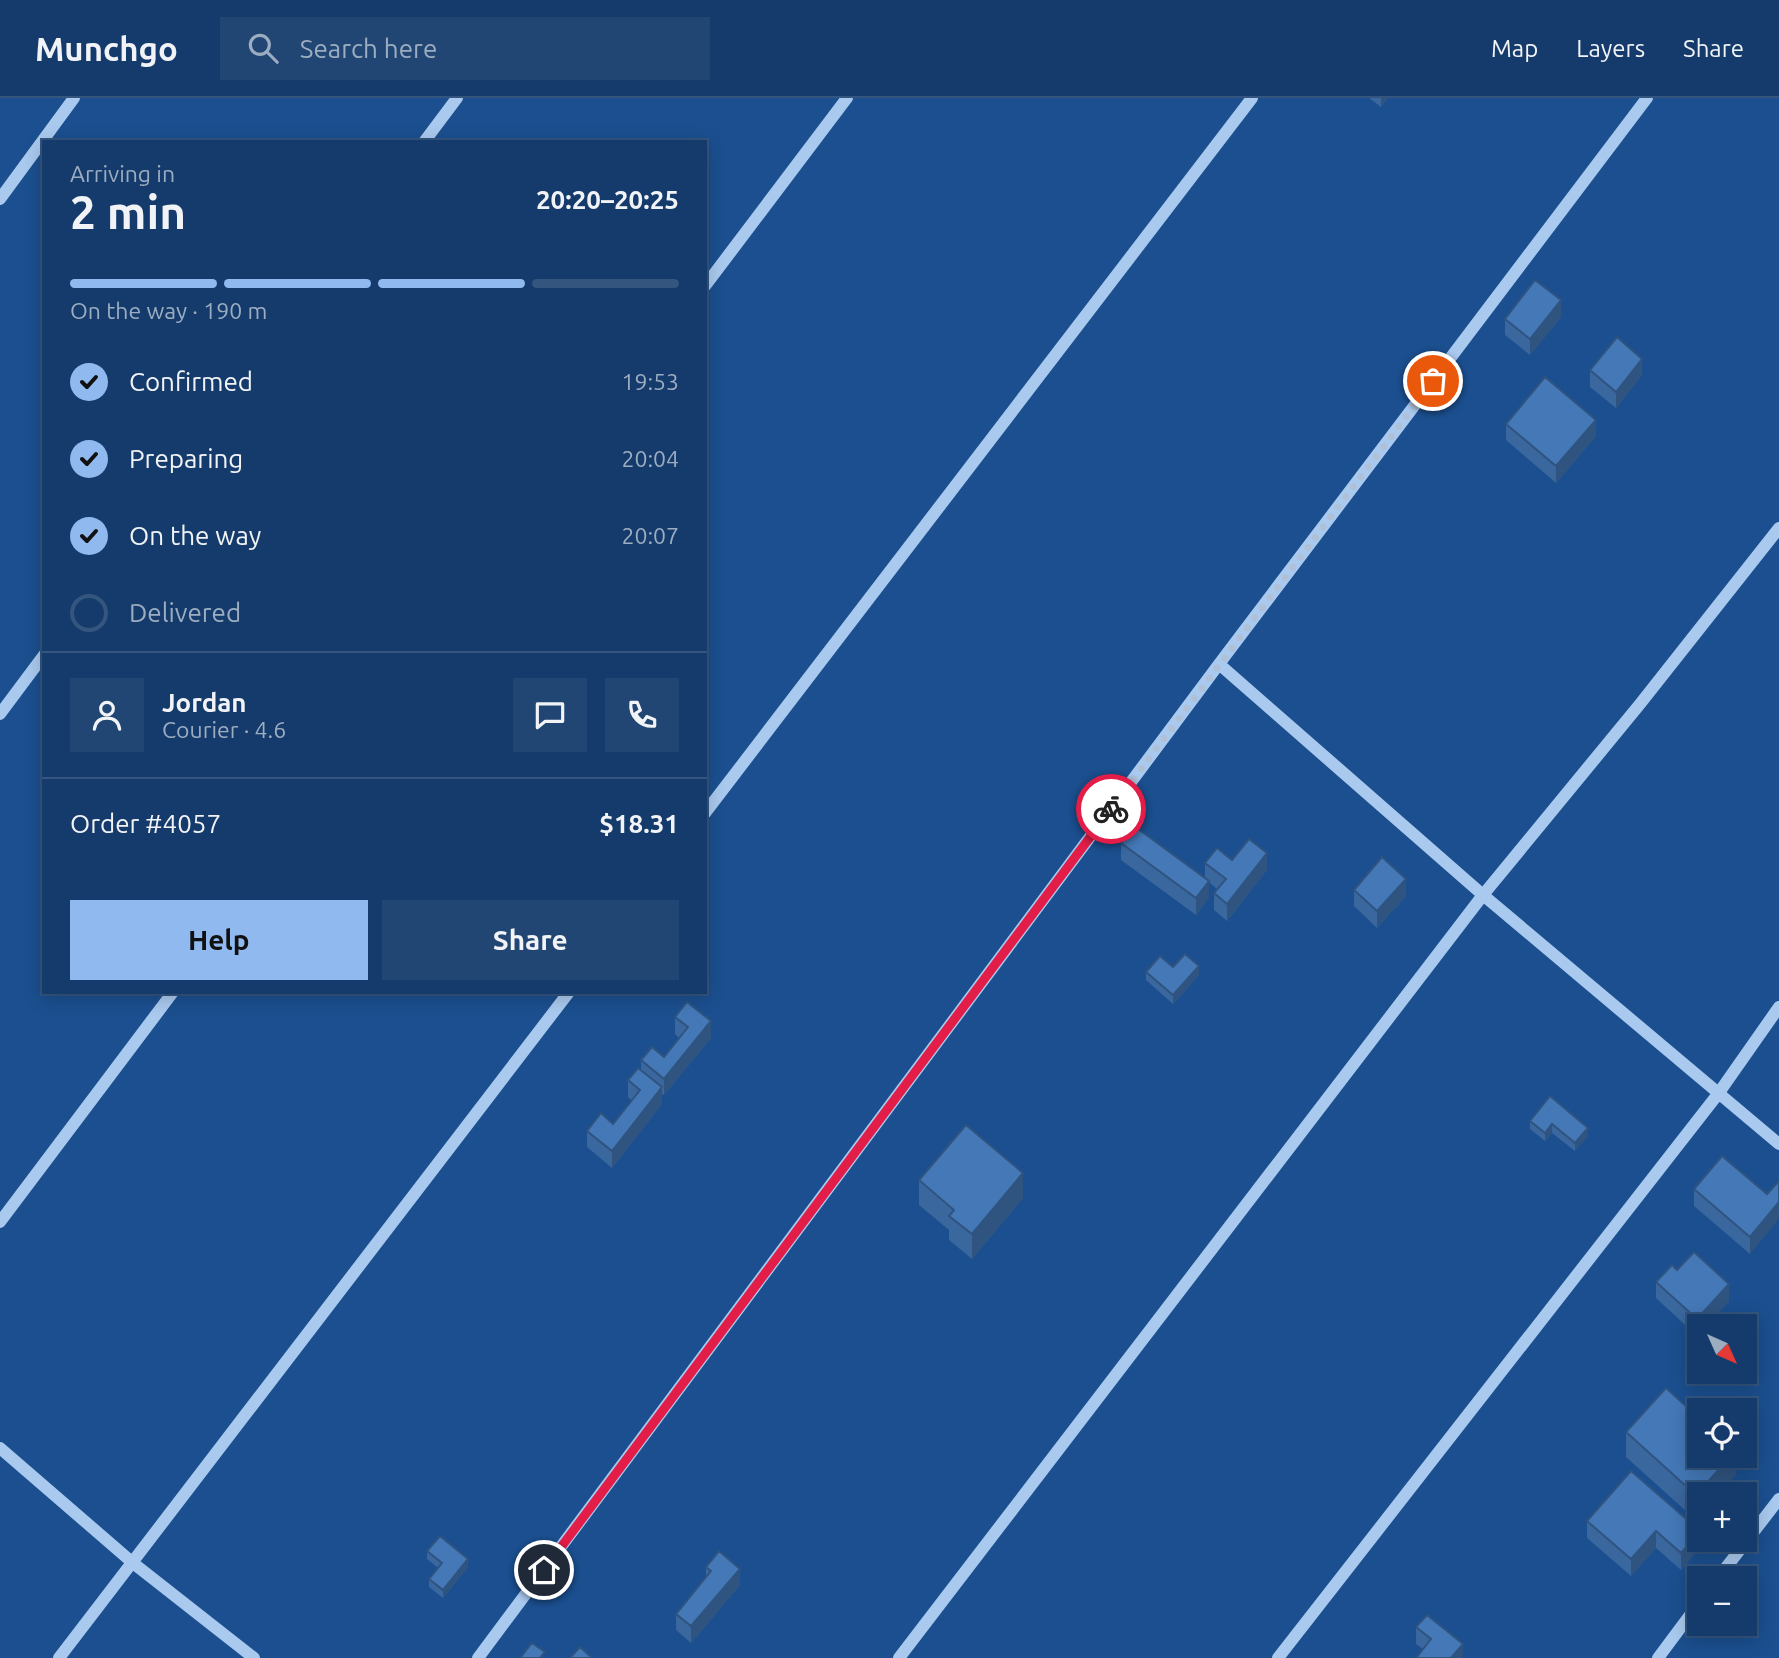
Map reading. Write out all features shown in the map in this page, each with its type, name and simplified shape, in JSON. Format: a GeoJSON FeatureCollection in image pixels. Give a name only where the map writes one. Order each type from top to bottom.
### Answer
{"type":"FeatureCollection","features":[{"type":"Feature","properties":{"kind":"street"},"geometry":{"type":"LineString","coordinates":[[43,140],[74,98]]}},
{"type":"Feature","properties":{"kind":"street"},"geometry":{"type":"LineString","coordinates":[[426,140],[457,98]]}},
{"type":"Feature","properties":{"kind":"street"},"geometry":{"type":"LineString","coordinates":[[707,283],[847,98]]}},
{"type":"Feature","properties":{"kind":"street"},"geometry":{"type":"LineString","coordinates":[[707,810],[1252,98]]}},
{"type":"Feature","properties":{"kind":"street"},"geometry":{"type":"LineString","coordinates":[[478,1658],[1219,664],[1647,98]]}},
{"type":"Feature","properties":{"kind":"street"},"geometry":{"type":"LineString","coordinates":[[0,198],[42,141]]}},
{"type":"Feature","properties":{"kind":"street"},"geometry":{"type":"LineString","coordinates":[[899,1658],[1483,895],[1640,704],[1779,528]]}},
{"type":"Feature","properties":{"kind":"street"},"geometry":{"type":"LineString","coordinates":[[0,714],[42,658]]}},
{"type":"Feature","properties":{"kind":"street"},"geometry":{"type":"LineString","coordinates":[[1219,664],[1483,895],[1779,1143]]}},
{"type":"Feature","properties":{"kind":"street"},"geometry":{"type":"LineString","coordinates":[[0,1222],[171,994]]}},
{"type":"Feature","properties":{"kind":"street"},"geometry":{"type":"LineString","coordinates":[[59,1658],[567,994]]}},
{"type":"Feature","properties":{"kind":"street"},"geometry":{"type":"LineString","coordinates":[[1278,1658],[1718,1094],[1779,1007]]}},
{"type":"Feature","properties":{"kind":"street"},"geometry":{"type":"LineString","coordinates":[[0,1448],[133,1563],[254,1658]]}},
{"type":"Feature","properties":{"kind":"street"},"geometry":{"type":"LineString","coordinates":[[1727,1566],[1779,1499]]}},
{"type":"Feature","properties":{"kind":"street"},"geometry":{"type":"LineString","coordinates":[[1658,1658],[1687,1620]]}},
{"type":"Feature","properties":{"kind":"building"},"geometry":{"type":"Polygon","coordinates":[[[1535,280],[1561,300],[1530,339],[1505,319],[1535,280]]]}},
{"type":"Feature","properties":{"kind":"building"},"geometry":{"type":"Polygon","coordinates":[[[1617,337],[1642,359],[1616,392],[1590,370],[1617,337]]]}},
{"type":"Feature","properties":{"kind":"building"},"geometry":{"type":"Polygon","coordinates":[[[1545,377],[1596,420],[1556,466],[1506,424],[1545,377]]]}},
{"type":"Feature","properties":{"kind":"building"},"geometry":{"type":"Polygon","coordinates":[[[1134,826],[1209,881],[1196,898],[1121,843],[1134,826]]]}},
{"type":"Feature","properties":{"kind":"building"},"geometry":{"type":"Polygon","coordinates":[[[1249,839],[1267,853],[1227,904],[1214,893],[1226,879],[1205,863],[1217,848],[1232,860],[1249,839]]]}},
{"type":"Feature","properties":{"kind":"building"},"geometry":{"type":"Polygon","coordinates":[[[1382,857],[1406,879],[1377,911],[1354,890],[1382,857]]]}},
{"type":"Feature","properties":{"kind":"building"},"geometry":{"type":"Polygon","coordinates":[[[1185,954],[1199,966],[1173,995],[1146,972],[1160,956],[1173,967],[1185,954]]]}},
{"type":"Feature","properties":{"kind":"building"},"geometry":{"type":"Polygon","coordinates":[[[687,1002],[711,1021],[664,1079],[641,1060],[652,1047],[664,1057],[688,1027],[675,1017],[687,1002]]]}},
{"type":"Feature","properties":{"kind":"building"},"geometry":{"type":"Polygon","coordinates":[[[638,1068],[662,1087],[612,1151],[587,1131],[601,1113],[613,1124],[640,1090],[628,1080],[638,1068]]]}},
{"type":"Feature","properties":{"kind":"building"},"geometry":{"type":"Polygon","coordinates":[[[1550,1096],[1588,1128],[1575,1143],[1552,1124],[1545,1133],[1530,1121],[1550,1096]]]}},
{"type":"Feature","properties":{"kind":"building"},"geometry":{"type":"Polygon","coordinates":[[[966,1125],[1023,1173],[972,1234],[949,1216],[954,1210],[919,1180],[966,1125]]]}},
{"type":"Feature","properties":{"kind":"building"},"geometry":{"type":"Polygon","coordinates":[[[1722,1156],[1767,1194],[1779,1181],[1779,1202],[1750,1237],[1694,1189],[1722,1156]]]}},
{"type":"Feature","properties":{"kind":"building"},"geometry":{"type":"Polygon","coordinates":[[[1694,1252],[1729,1284],[1702,1314],[1691,1314],[1656,1282],[1672,1265],[1677,1270],[1694,1252]]]}},
{"type":"Feature","properties":{"kind":"building"},"geometry":{"type":"Polygon","coordinates":[[[1666,1388],[1687,1407],[1687,1468],[1720,1468],[1708,1482],[1687,1482],[1687,1487],[1626,1432],[1666,1388]]]}},
{"type":"Feature","properties":{"kind":"building"},"geometry":{"type":"Polygon","coordinates":[[[1631,1471],[1687,1520],[1687,1546],[1681,1553],[1656,1531],[1631,1559],[1587,1521],[1631,1471]]]}},
{"type":"Feature","properties":{"kind":"building"},"geometry":{"type":"Polygon","coordinates":[[[440,1536],[468,1559],[443,1590],[429,1579],[442,1563],[427,1551],[440,1536]]]}},
{"type":"Feature","properties":{"kind":"building"},"geometry":{"type":"Polygon","coordinates":[[[719,1551],[740,1569],[691,1626],[676,1614],[711,1571],[706,1567],[719,1551]]]}},
{"type":"Feature","properties":{"kind":"building"},"geometry":{"type":"Polygon","coordinates":[[[1427,1615],[1463,1644],[1451,1658],[1416,1658],[1431,1639],[1416,1627],[1427,1615]]]}},
{"type":"Feature","properties":{"kind":"building"},"geometry":{"type":"Polygon","coordinates":[[[532,1643],[545,1652],[540,1658],[520,1658],[532,1643]]]}},
{"type":"Feature","properties":{"kind":"building"},"geometry":{"type":"Polygon","coordinates":[[[580,1647],[592,1658],[570,1658],[580,1647]]]}},
{"type":"Feature","properties":{"kind":"way so far"},"geometry":{"type":"LineString","coordinates":[[1111,809],[1433,381]]}},
{"type":"Feature","properties":{"kind":"route"},"geometry":{"type":"LineString","coordinates":[[544,1570],[1111,809]]}}]}
